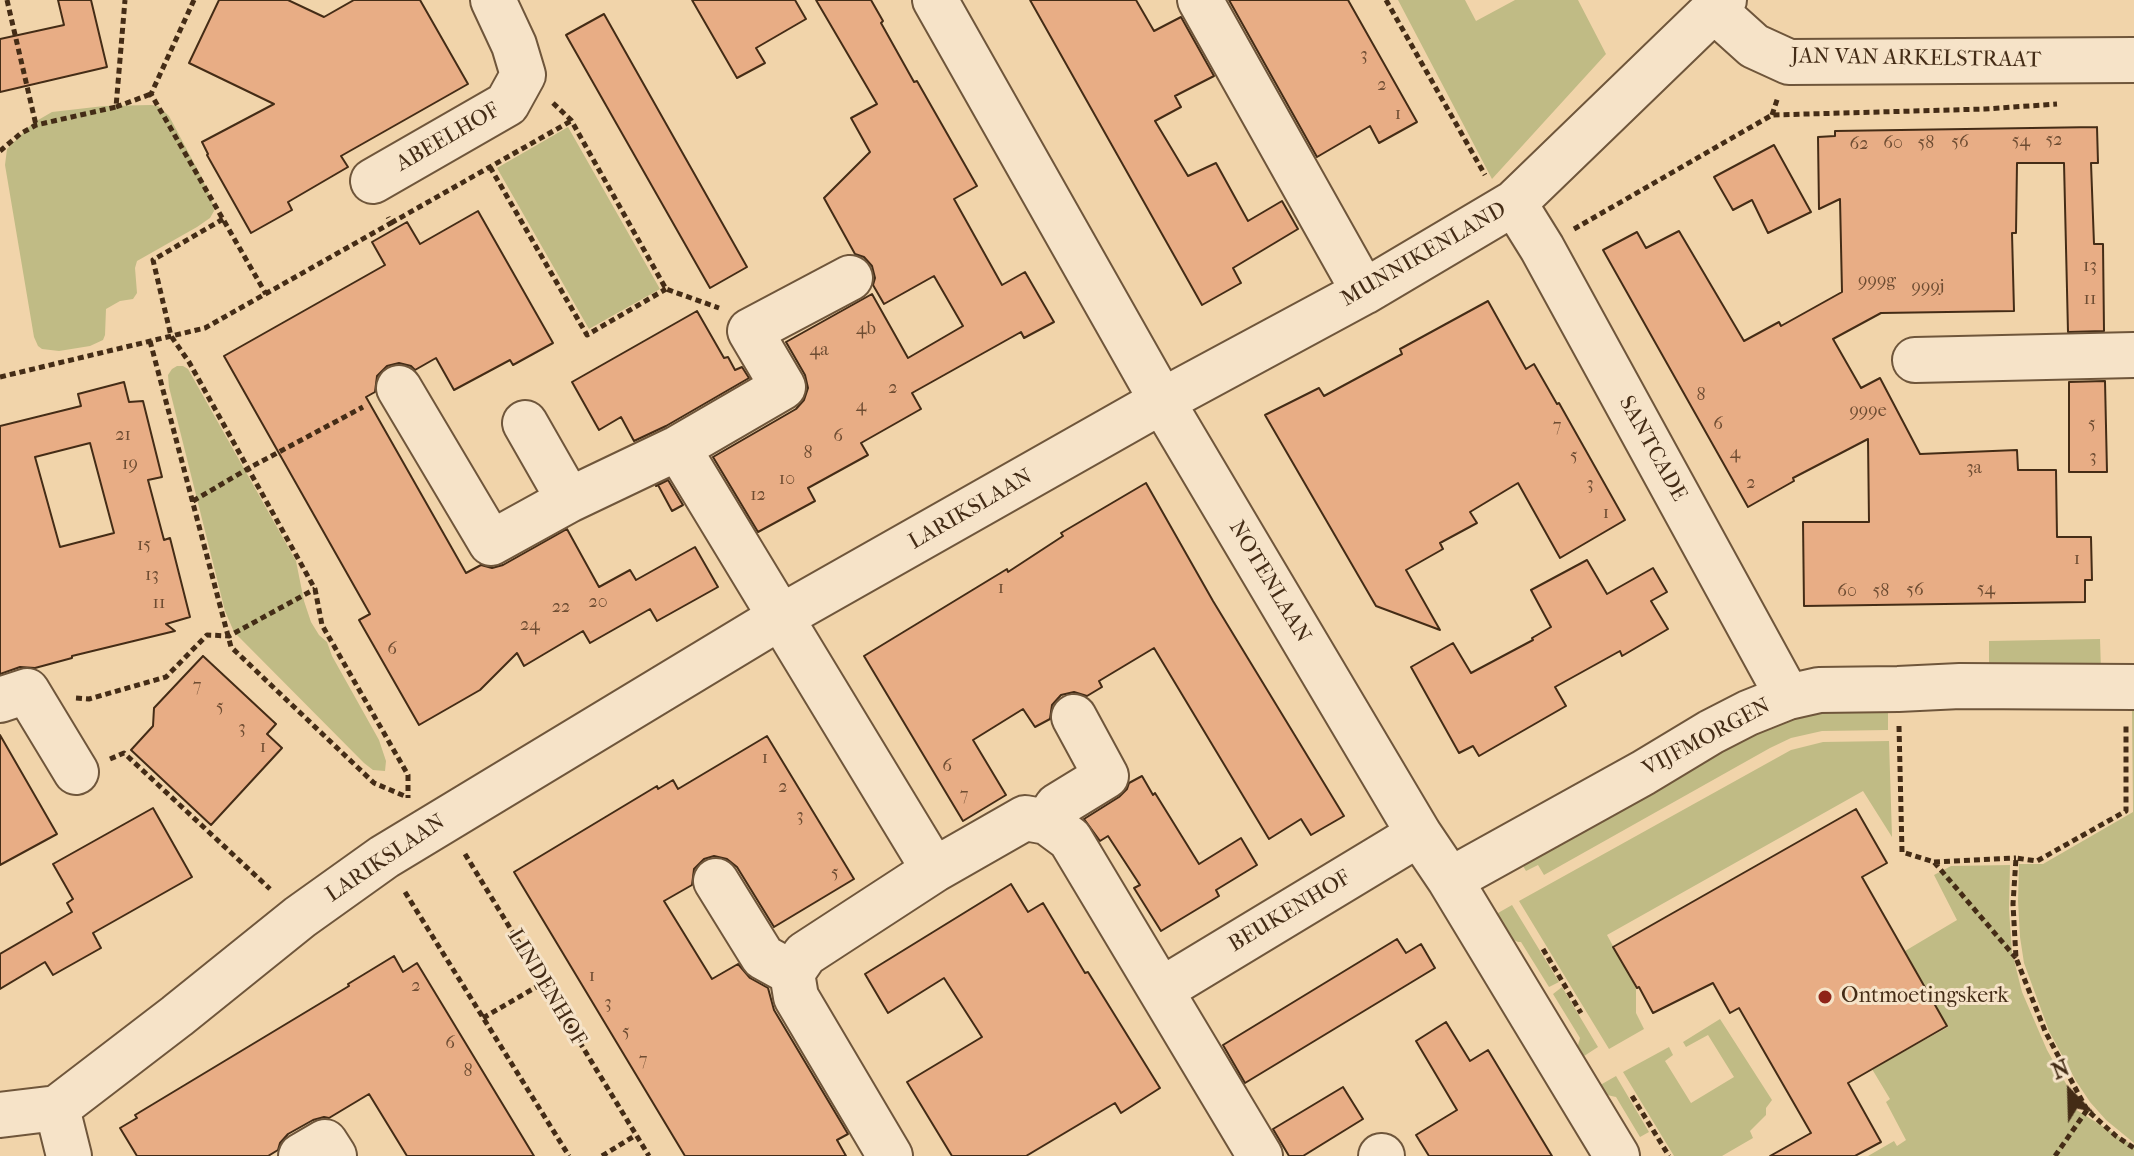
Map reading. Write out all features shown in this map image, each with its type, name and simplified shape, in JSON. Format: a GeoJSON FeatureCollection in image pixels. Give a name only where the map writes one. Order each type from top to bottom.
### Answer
{"type":"FeatureCollection","features":[{"type":"Feature","properties":{"kind":"street"},"geometry":{"type":"LineString","coordinates":[[493,0],[514,45],[523,75]]}},
{"type":"Feature","properties":{"kind":"street","name":"NOTENLAAN"},"geometry":{"type":"LineString","coordinates":[[935,0],[1162,401],[1419,834],[1617,1156]]}},
{"type":"Feature","properties":{"kind":"street"},"geometry":{"type":"LineString","coordinates":[[1200,0],[1364,292]]}},
{"type":"Feature","properties":{"kind":"street","name":"MUNNIKENLAND"},"geometry":{"type":"LineString","coordinates":[[1162,401],[1364,292],[1514,203],[1719,5]]}},
{"type":"Feature","properties":{"kind":"street","name":"JAN VAN ARKELSTRAAT"},"geometry":{"type":"LineString","coordinates":[[1719,5],[1754,46],[1789,62],[2134,60]]}},
{"type":"Feature","properties":{"kind":"street","name":"ABEELHOF"},"geometry":{"type":"LineString","coordinates":[[373,181],[507,104],[523,75]]}},
{"type":"Feature","properties":{"kind":"street","name":"SANTCADE"},"geometry":{"type":"LineString","coordinates":[[1514,203],[1542,248],[1788,697]]}},
{"type":"Feature","properties":{"kind":"street"},"geometry":{"type":"LineString","coordinates":[[399,388],[491,543],[569,500],[678,448],[783,387],[750,331],[850,278]]}},
{"type":"Feature","properties":{"kind":"street"},"geometry":{"type":"LineString","coordinates":[[1915,360],[2134,355]]}},
{"type":"Feature","properties":{"kind":"street","name":"LARIKSLAAN"},"geometry":{"type":"LineString","coordinates":[[57,1108],[300,917],[384,857],[427,816],[1162,401]]}},
{"type":"Feature","properties":{"kind":"street"},"geometry":{"type":"LineString","coordinates":[[525,423],[569,500]]}},
{"type":"Feature","properties":{"kind":"street"},"geometry":{"type":"LineString","coordinates":[[678,448],[934,870]]}},
{"type":"Feature","properties":{"kind":"street","name":"VIJFMORGEN"},"geometry":{"type":"LineString","coordinates":[[1450,880],[1711,732],[1788,697],[1819,690],[1960,686],[2130,687]]}},
{"type":"Feature","properties":{"kind":"street"},"geometry":{"type":"LineString","coordinates":[[14,696],[76,772]]}},
{"type":"Feature","properties":{"kind":"street"},"geometry":{"type":"LineString","coordinates":[[1047,822],[1057,806],[1106,776],[1074,717]]}},
{"type":"Feature","properties":{"kind":"street"},"geometry":{"type":"LineString","coordinates":[[890,1156],[796,997],[792,973],[805,954],[934,870],[1025,818],[1047,822],[1070,839],[1260,1156]]}},
{"type":"Feature","properties":{"kind":"street","name":"BEUKENHOF"},"geometry":{"type":"LineString","coordinates":[[1161,990],[1419,834]]}},
{"type":"Feature","properties":{"kind":"street"},"geometry":{"type":"LineString","coordinates":[[716,881],[763,957],[792,973]]}},
{"type":"Feature","properties":{"kind":"street"},"geometry":{"type":"LineString","coordinates":[[0,1115],[57,1108],[69,1156]]}},
{"type":"Feature","properties":{"kind":"street"},"geometry":{"type":"LineString","coordinates":[[301,1156],[325,1142],[334,1156]]}},
{"type":"Feature","properties":{"kind":"path"},"geometry":{"type":"LineString","coordinates":[[7,0],[36,125]]}},
{"type":"Feature","properties":{"kind":"path"},"geometry":{"type":"LineString","coordinates":[[116,107],[125,0]]}},
{"type":"Feature","properties":{"kind":"path"},"geometry":{"type":"LineString","coordinates":[[0,151],[36,125],[116,107],[151,94],[194,0]]}},
{"type":"Feature","properties":{"kind":"path"},"geometry":{"type":"LineString","coordinates":[[1386,0],[1491,185],[1514,203]]}},
{"type":"Feature","properties":{"kind":"path"},"geometry":{"type":"LineString","coordinates":[[523,75],[571,120],[666,289],[720,308],[750,331]]}},
{"type":"Feature","properties":{"kind":"path"},"geometry":{"type":"LineString","coordinates":[[151,94],[266,294]]}},
{"type":"Feature","properties":{"kind":"path"},"geometry":{"type":"LineString","coordinates":[[1542,248],[1772,115],[2060,104]]}},
{"type":"Feature","properties":{"kind":"path"},"geometry":{"type":"LineString","coordinates":[[0,377],[205,328],[571,120]]}},
{"type":"Feature","properties":{"kind":"path"},"geometry":{"type":"LineString","coordinates":[[490,167],[587,335],[666,289]]}},
{"type":"Feature","properties":{"kind":"path"},"geometry":{"type":"LineString","coordinates":[[373,181],[391,223]]}},
{"type":"Feature","properties":{"kind":"path"},"geometry":{"type":"LineString","coordinates":[[171,336],[153,260],[223,219]]}},
{"type":"Feature","properties":{"kind":"path","name":"LINDENHOF"},"geometry":{"type":"LineString","coordinates":[[171,336],[189,362],[315,589],[322,625],[408,775],[427,816],[543,983],[649,1156]]}},
{"type":"Feature","properties":{"kind":"path"},"geometry":{"type":"LineString","coordinates":[[150,341],[231,647],[374,783],[427,816]]}},
{"type":"Feature","properties":{"kind":"path"},"geometry":{"type":"LineString","coordinates":[[193,501],[399,388]]}},
{"type":"Feature","properties":{"kind":"path"},"geometry":{"type":"LineString","coordinates":[[14,696],[89,699],[166,677],[207,635],[229,636],[315,589]]}},
{"type":"Feature","properties":{"kind":"path"},"geometry":{"type":"LineString","coordinates":[[1898,689],[1902,852],[1934,862],[2016,858],[2037,861],[2126,811],[2130,687]]}},
{"type":"Feature","properties":{"kind":"path"},"geometry":{"type":"LineString","coordinates":[[76,772],[124,753],[300,917]]}},
{"type":"Feature","properties":{"kind":"path"},"geometry":{"type":"LineString","coordinates":[[384,857],[569,1156]]}},
{"type":"Feature","properties":{"kind":"path"},"geometry":{"type":"LineString","coordinates":[[2016,858],[2013,904],[2016,958],[2045,1031],[2087,1110],[2134,1148]]}},
{"type":"Feature","properties":{"kind":"path"},"geometry":{"type":"LineString","coordinates":[[1934,862],[2016,958]]}},
{"type":"Feature","properties":{"kind":"path"},"geometry":{"type":"LineString","coordinates":[[483,1018],[543,983]]}},
{"type":"Feature","properties":{"kind":"path"},"geometry":{"type":"LineString","coordinates":[[2055,1156],[2087,1110]]}},
{"type":"Feature","properties":{"kind":"path"},"geometry":{"type":"LineString","coordinates":[[602,1156],[636,1135]]}},
{"type":"Feature","properties":{"kind":"shaded area"},"geometry":{"type":"Polygon","coordinates":[[[1398,0],[1465,0],[1476,21],[1515,0],[1578,0],[1606,54],[1492,179],[1398,0]]]}},
{"type":"Feature","properties":{"kind":"shaded area"},"geometry":{"type":"Polygon","coordinates":[[[158,106],[169,116],[201,176],[214,211],[197,227],[137,261],[137,293],[133,299],[120,301],[106,309],[103,340],[90,346],[59,351],[42,349],[34,337],[5,165],[7,149],[33,123],[52,112],[158,106]]]}},
{"type":"Feature","properties":{"kind":"shaded area"},"geometry":{"type":"Polygon","coordinates":[[[568,127],[660,289],[589,329],[497,168],[568,127]]]}},
{"type":"Feature","properties":{"kind":"shaded area"},"geometry":{"type":"Polygon","coordinates":[[[177,366],[188,369],[296,561],[311,622],[327,642],[379,740],[386,761],[385,771],[373,770],[364,763],[234,632],[225,611],[169,387],[168,375],[177,366]]]}},
{"type":"Feature","properties":{"kind":"shaded area"},"geometry":{"type":"Polygon","coordinates":[[[2100,639],[2101,671],[1989,673],[1989,641],[2100,639]]]}},
{"type":"Feature","properties":{"kind":"shaded area"},"geometry":{"type":"Polygon","coordinates":[[[1888,703],[1888,730],[1822,731],[1791,738],[1544,875],[1538,865],[1526,871],[1520,861],[1774,716],[1888,703]]]}},
{"type":"Feature","properties":{"kind":"shaded area"},"geometry":{"type":"Polygon","coordinates":[[[2134,708],[2134,1143],[2090,1102],[2049,1031],[2024,963],[2018,901],[2019,864],[2043,864],[2133,812],[2134,708]]]}},
{"type":"Feature","properties":{"kind":"shaded area"},"geometry":{"type":"Polygon","coordinates":[[[1889,741],[1892,837],[1863,791],[1607,935],[1636,988],[1636,1013],[1644,1029],[1609,1049],[1519,901],[1791,750],[1823,742],[1889,741]]]}},
{"type":"Feature","properties":{"kind":"shaded area"},"geometry":{"type":"Polygon","coordinates":[[[2010,865],[2012,952],[2022,992],[2047,1050],[2073,1096],[2075,1109],[2134,1146],[2134,1156],[1868,1156],[1894,1141],[1897,1146],[1906,1140],[1886,1102],[1890,1099],[1872,1069],[1948,1027],[1905,951],[1957,920],[1934,875],[1951,866],[2010,865]]]}},
{"type":"Feature","properties":{"kind":"shaded area"},"geometry":{"type":"Polygon","coordinates":[[[1512,905],[1559,982],[1549,987],[1521,942],[1501,934],[1491,917],[1512,905]]]}},
{"type":"Feature","properties":{"kind":"shaded area"},"geometry":{"type":"Polygon","coordinates":[[[1562,987],[1598,1047],[1578,1060],[1575,1056],[1580,1038],[1553,994],[1562,987]]]}},
{"type":"Feature","properties":{"kind":"shaded area"},"geometry":{"type":"Polygon","coordinates":[[[1720,1019],[1772,1100],[1766,1108],[1766,1115],[1750,1131],[1753,1138],[1722,1156],[1674,1156],[1623,1072],[1669,1047],[1673,1055],[1665,1061],[1691,1103],[1734,1077],[1708,1035],[1686,1047],[1683,1042],[1720,1019]]]}},
{"type":"Feature","properties":{"kind":"shaded area"},"geometry":{"type":"Polygon","coordinates":[[[1616,1076],[1649,1132],[1640,1137],[1616,1097],[1598,1093],[1595,1088],[1616,1076]]]}},
{"type":"Feature","properties":{"kind":"building"},"geometry":{"type":"Polygon","coordinates":[[[58,0],[91,0],[107,67],[0,92],[0,39],[64,25],[58,0]]]}},
{"type":"Feature","properties":{"kind":"building"},"geometry":{"type":"Polygon","coordinates":[[[219,0],[288,0],[324,17],[354,0],[420,0],[468,84],[341,156],[348,167],[288,202],[292,210],[251,233],[202,142],[274,104],[189,63],[219,0]]]}},
{"type":"Feature","properties":{"kind":"building"},"geometry":{"type":"Polygon","coordinates":[[[692,0],[795,0],[806,19],[756,48],[765,63],[737,78],[692,0]]]}},
{"type":"Feature","properties":{"kind":"building"},"geometry":{"type":"Polygon","coordinates":[[[816,0],[871,0],[914,82],[917,81],[977,186],[954,199],[1002,285],[1025,272],[1054,322],[1024,338],[1021,332],[912,393],[921,409],[861,443],[868,455],[808,488],[815,501],[758,532],[713,457],[796,409],[804,400],[808,388],[805,375],[786,342],[872,294],[908,358],[963,326],[934,276],[884,304],[873,285],[872,266],[864,257],[855,254],[824,198],[870,152],[851,118],[877,104],[816,0]]]}},
{"type":"Feature","properties":{"kind":"building"},"geometry":{"type":"Polygon","coordinates":[[[1030,0],[1136,0],[1154,31],[1181,17],[1214,76],[1175,96],[1181,107],[1155,121],[1188,176],[1216,163],[1248,221],[1282,201],[1298,229],[1233,268],[1241,283],[1202,305],[1030,0]]]}},
{"type":"Feature","properties":{"kind":"building"},"geometry":{"type":"Polygon","coordinates":[[[1229,0],[1348,0],[1417,122],[1379,143],[1370,126],[1317,157],[1229,0]]]}},
{"type":"Feature","properties":{"kind":"building"},"geometry":{"type":"Polygon","coordinates":[[[604,14],[747,267],[710,288],[566,35],[604,14]]]}},
{"type":"Feature","properties":{"kind":"building"},"geometry":{"type":"Polygon","coordinates":[[[2097,127],[2098,163],[2091,163],[2094,244],[2103,244],[2104,331],[2068,332],[2064,163],[2017,163],[2016,233],[2012,233],[2014,311],[1881,313],[1833,339],[1861,388],[1880,378],[1920,454],[2017,450],[2018,470],[2056,470],[2057,537],[2091,537],[2092,580],[2085,580],[2085,602],[1804,606],[1803,522],[1869,522],[1868,439],[1793,478],[1794,481],[1748,507],[1603,250],[1637,232],[1646,248],[1679,231],[1744,341],[1779,322],[1781,326],[1842,292],[1840,199],[1819,209],[1818,137],[1835,136],[1835,131],[2097,127]]]}},
{"type":"Feature","properties":{"kind":"building"},"geometry":{"type":"Polygon","coordinates":[[[1774,145],[1811,212],[1768,233],[1752,200],[1733,210],[1714,177],[1774,145]]]}},
{"type":"Feature","properties":{"kind":"building"},"geometry":{"type":"Polygon","coordinates":[[[478,211],[553,343],[513,365],[510,360],[454,390],[436,358],[415,370],[399,363],[387,366],[377,376],[375,392],[366,397],[466,573],[481,565],[492,568],[503,565],[567,529],[599,587],[630,570],[636,580],[695,547],[718,587],[657,621],[650,609],[590,643],[583,631],[524,666],[517,653],[480,690],[419,725],[359,620],[370,614],[224,356],[385,265],[372,242],[407,222],[420,244],[478,211]]]}},
{"type":"Feature","properties":{"kind":"building"},"geometry":{"type":"Polygon","coordinates":[[[1488,301],[1526,369],[1534,364],[1559,403],[1625,520],[1560,558],[1518,483],[1470,512],[1477,523],[1440,543],[1443,549],[1406,570],[1440,630],[1376,606],[1265,415],[1319,388],[1324,396],[1402,354],[1400,349],[1488,301]]]}},
{"type":"Feature","properties":{"kind":"building"},"geometry":{"type":"Polygon","coordinates":[[[697,311],[724,358],[728,357],[735,370],[742,367],[749,378],[634,441],[621,417],[599,430],[572,382],[697,311]]]}},
{"type":"Feature","properties":{"kind":"building"},"geometry":{"type":"Polygon","coordinates":[[[2105,381],[2107,472],[2069,472],[2069,382],[2105,381]]]}},
{"type":"Feature","properties":{"kind":"building"},"geometry":{"type":"Polygon","coordinates":[[[124,382],[129,402],[143,401],[162,477],[148,480],[164,540],[170,538],[190,617],[166,624],[175,631],[35,668],[20,667],[0,674],[0,426],[81,406],[78,394],[124,382]],[[90,443],[35,457],[60,547],[114,533],[90,443]]]}},
{"type":"Feature","properties":{"kind":"building"},"geometry":{"type":"Polygon","coordinates":[[[668,480],[683,505],[672,511],[658,485],[668,480]]]}},
{"type":"Feature","properties":{"kind":"building"},"geometry":{"type":"Polygon","coordinates":[[[1146,483],[1213,601],[1344,816],[1311,835],[1301,819],[1269,839],[1154,648],[1099,681],[1102,687],[1087,696],[1074,692],[1061,695],[1052,705],[1050,719],[1035,727],[1023,709],[973,740],[1006,795],[963,821],[864,656],[1007,569],[1008,572],[1063,536],[1061,533],[1146,483]]]}},
{"type":"Feature","properties":{"kind":"building"},"geometry":{"type":"Polygon","coordinates":[[[1587,560],[1607,594],[1653,568],[1667,592],[1651,601],[1668,629],[1622,656],[1620,651],[1555,687],[1566,706],[1479,756],[1473,746],[1459,753],[1411,667],[1453,643],[1471,673],[1533,640],[1551,627],[1531,590],[1587,560]]]}},
{"type":"Feature","properties":{"kind":"building"},"geometry":{"type":"Polygon","coordinates":[[[203,656],[276,724],[267,734],[282,748],[211,825],[131,750],[153,726],[154,708],[203,656]]]}},
{"type":"Feature","properties":{"kind":"building"},"geometry":{"type":"Polygon","coordinates":[[[0,735],[57,834],[0,865],[0,735]]]}},
{"type":"Feature","properties":{"kind":"building"},"geometry":{"type":"Polygon","coordinates":[[[767,736],[854,879],[774,927],[737,867],[727,859],[714,856],[704,859],[694,869],[692,885],[664,901],[712,979],[738,964],[750,978],[768,988],[774,1010],[848,1134],[837,1140],[846,1156],[685,1156],[514,872],[657,786],[658,789],[673,780],[678,789],[767,736]]]}},
{"type":"Feature","properties":{"kind":"building"},"geometry":{"type":"Polygon","coordinates":[[[1142,776],[1199,864],[1241,838],[1257,865],[1216,890],[1219,896],[1161,931],[1134,888],[1140,885],[1108,836],[1100,841],[1084,819],[1119,797],[1129,783],[1142,776]]]}},
{"type":"Feature","properties":{"kind":"building"},"geometry":{"type":"Polygon","coordinates":[[[153,808],[192,877],[93,933],[101,948],[53,975],[45,962],[0,989],[0,954],[72,912],[67,903],[73,899],[53,864],[153,808]]]}},
{"type":"Feature","properties":{"kind":"building"},"geometry":{"type":"Polygon","coordinates":[[[1856,809],[1887,863],[1862,877],[1947,1026],[1848,1083],[1881,1142],[1855,1156],[1770,1156],[1811,1133],[1739,1008],[1730,1013],[1713,983],[1653,1013],[1613,947],[1856,809]]]}},
{"type":"Feature","properties":{"kind":"building"},"geometry":{"type":"Polygon","coordinates":[[[1011,884],[1028,912],[1043,903],[1160,1088],[1121,1113],[1115,1103],[1026,1156],[952,1156],[907,1082],[982,1037],[944,978],[888,1013],[865,974],[1011,884]]]}},
{"type":"Feature","properties":{"kind":"building"},"geometry":{"type":"Polygon","coordinates":[[[1397,939],[1406,953],[1421,944],[1435,968],[1245,1083],[1223,1045],[1397,939]]]}},
{"type":"Feature","properties":{"kind":"building"},"geometry":{"type":"Polygon","coordinates":[[[394,956],[403,972],[417,963],[534,1156],[407,1156],[369,1094],[329,1118],[313,1120],[288,1134],[278,1150],[268,1156],[137,1156],[120,1128],[137,1118],[135,1115],[394,956]]]}},
{"type":"Feature","properties":{"kind":"building"},"geometry":{"type":"Polygon","coordinates":[[[1446,1022],[1470,1061],[1488,1050],[1552,1156],[1429,1156],[1416,1135],[1457,1110],[1416,1041],[1446,1022]]]}},
{"type":"Feature","properties":{"kind":"building"},"geometry":{"type":"Polygon","coordinates":[[[1343,1087],[1363,1119],[1303,1156],[1289,1156],[1273,1129],[1343,1087]]]}},
{"type":"Feature","properties":{"kind":"place","name":"Ontmoetingskerk"},"geometry":{"type":"Point","coordinates":[1825,997]}}]}
